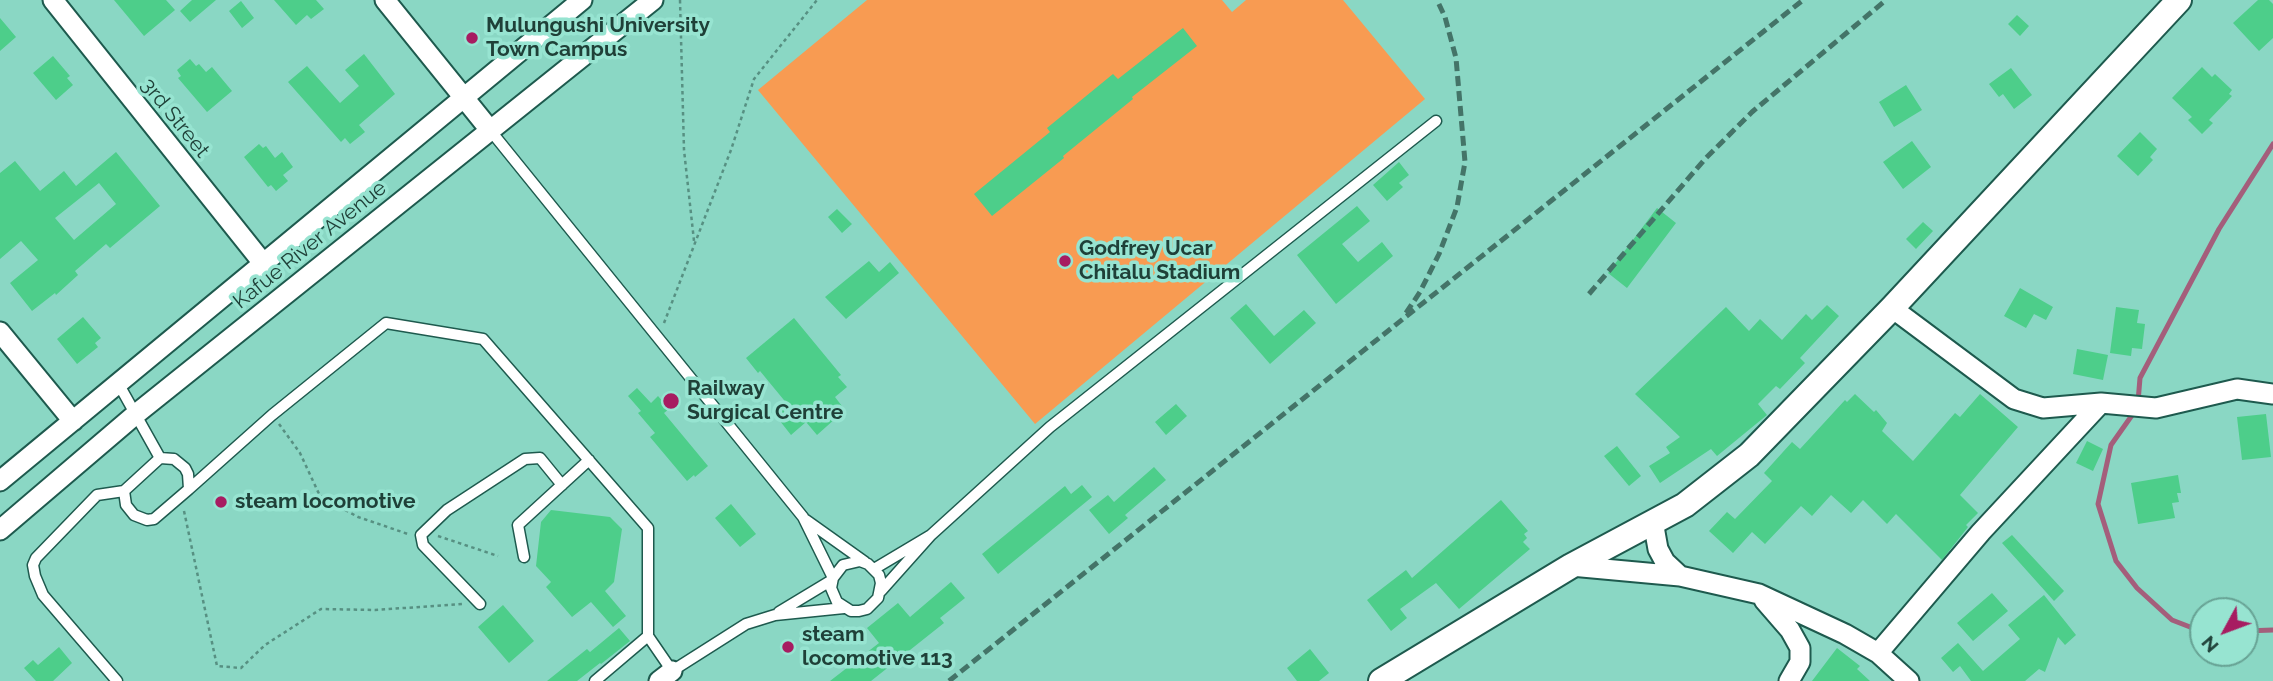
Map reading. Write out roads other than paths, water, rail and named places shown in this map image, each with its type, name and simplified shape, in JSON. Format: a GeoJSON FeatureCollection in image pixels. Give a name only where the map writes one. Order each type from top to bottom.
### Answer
{"type":"FeatureCollection","features":[{"type":"Feature","properties":{"kind":"street","name":"3rd Street"},"geometry":{"type":"LineString","coordinates":[[52,0],[263,263]]}},
{"type":"Feature","properties":{"kind":"street"},"geometry":{"type":"LineString","coordinates":[[385,0],[490,130]]}},
{"type":"Feature","properties":{"kind":"street","name":"Kafue River Avenue"},"geometry":{"type":"LineString","coordinates":[[0,481],[582,0]]}},
{"type":"Feature","properties":{"kind":"street","name":"Kafue River Avenue"},"geometry":{"type":"LineString","coordinates":[[0,530],[136,414],[653,0]]}},
{"type":"Feature","properties":{"kind":"street"},"geometry":{"type":"LineString","coordinates":[[1381,681],[1572,566],[1685,505],[1749,455],[1892,308],[2179,0]]}},
{"type":"Feature","properties":{"kind":"street"},"geometry":{"type":"LineString","coordinates":[[1892,308],[2014,399],[2043,408],[2110,404],[2156,408],[2237,390],[2273,394]]}},
{"type":"Feature","properties":{"kind":"street"},"geometry":{"type":"LineString","coordinates":[[0,332],[73,421]]}},
{"type":"Feature","properties":{"kind":"street"},"geometry":{"type":"LineString","coordinates":[[1878,653],[1981,532],[2110,404]]}},
{"type":"Feature","properties":{"kind":"street"},"geometry":{"type":"LineString","coordinates":[[1653,521],[1658,548],[1665,562],[1680,576]]}},
{"type":"Feature","properties":{"kind":"street"},"geometry":{"type":"LineString","coordinates":[[1572,566],[1680,576],[1759,594],[1845,634],[1878,653],[1909,681]]}},
{"type":"Feature","properties":{"kind":"street"},"geometry":{"type":"LineString","coordinates":[[1759,594],[1790,630],[1800,648],[1800,662],[1789,681]]}},
{"type":"Feature","properties":{"kind":"lane"},"geometry":{"type":"LineString","coordinates":[[124,491],[129,510],[134,515],[153,520],[272,415],[386,323],[483,339],[648,528],[648,636],[666,676],[746,624],[775,615],[844,608],[859,611],[867,609],[931,535],[1050,427],[1436,121]]}},
{"type":"Feature","properties":{"kind":"lane"},"geometry":{"type":"LineString","coordinates":[[490,130],[803,517],[832,579],[833,596],[844,608]]}},
{"type":"Feature","properties":{"kind":"lane"},"geometry":{"type":"LineString","coordinates":[[118,383],[160,458]]}},
{"type":"Feature","properties":{"kind":"lane"},"geometry":{"type":"LineString","coordinates":[[480,604],[423,545],[421,534],[447,510],[525,459],[540,457],[562,485]]}},
{"type":"Feature","properties":{"kind":"lane"},"geometry":{"type":"LineString","coordinates":[[117,681],[43,594],[35,576],[33,565],[36,558],[96,495],[124,491],[160,458],[174,459],[185,468],[206,474]]}},
{"type":"Feature","properties":{"kind":"lane"},"geometry":{"type":"LineString","coordinates":[[524,557],[518,525],[589,460]]}},
{"type":"Feature","properties":{"kind":"lane"},"geometry":{"type":"LineString","coordinates":[[185,468],[188,474],[185,492]]}},
{"type":"Feature","properties":{"kind":"lane"},"geometry":{"type":"LineString","coordinates":[[803,517],[871,566],[881,583],[881,591]]}},
{"type":"Feature","properties":{"kind":"lane"},"geometry":{"type":"LineString","coordinates":[[871,566],[931,535]]}},
{"type":"Feature","properties":{"kind":"lane"},"geometry":{"type":"LineString","coordinates":[[775,615],[832,579],[843,565],[860,561],[871,566]]}},
{"type":"Feature","properties":{"kind":"lane"},"geometry":{"type":"LineString","coordinates":[[595,681],[648,636]]}},
{"type":"Feature","properties":{"kind":"waterway"},"geometry":{"type":"LineString","coordinates":[[2138,402],[2140,378],[2219,229],[2273,144]]}},
{"type":"Feature","properties":{"kind":"waterway"},"geometry":{"type":"LineString","coordinates":[[2135,411],[2111,445],[2098,504],[2116,561],[2137,588],[2172,620],[2189,627]]}},
{"type":"Feature","properties":{"kind":"waterway"},"geometry":{"type":"LineString","coordinates":[[2259,630],[2273,630]]}},
{"type":"Feature","properties":{"kind":"railway"},"geometry":{"type":"LineString","coordinates":[[1406,313],[1439,254],[1457,207],[1465,162],[1456,58],[1445,17],[1437,0]]}},
{"type":"Feature","properties":{"kind":"railway"},"geometry":{"type":"LineString","coordinates":[[949,681],[1803,0]]}},
{"type":"Feature","properties":{"kind":"railway"},"geometry":{"type":"LineString","coordinates":[[1589,294],[1705,159],[1752,112],[1886,0]]}},
{"type":"Feature","properties":{"kind":"place","name":"Mulungushi University Town Campus"},"geometry":{"type":"Point","coordinates":[472,38]}},
{"type":"Feature","properties":{"kind":"place","name":"Godfrey Ucar Chitalu Stadium"},"geometry":{"type":"Point","coordinates":[1065,261]}},
{"type":"Feature","properties":{"kind":"place","name":"Railway Surgical Centre"},"geometry":{"type":"Point","coordinates":[671,401]}},
{"type":"Feature","properties":{"kind":"place","name":"steam locomotive"},"geometry":{"type":"Point","coordinates":[221,502]}},
{"type":"Feature","properties":{"kind":"place","name":"steam locomotive 113"},"geometry":{"type":"Point","coordinates":[788,647]}}]}
